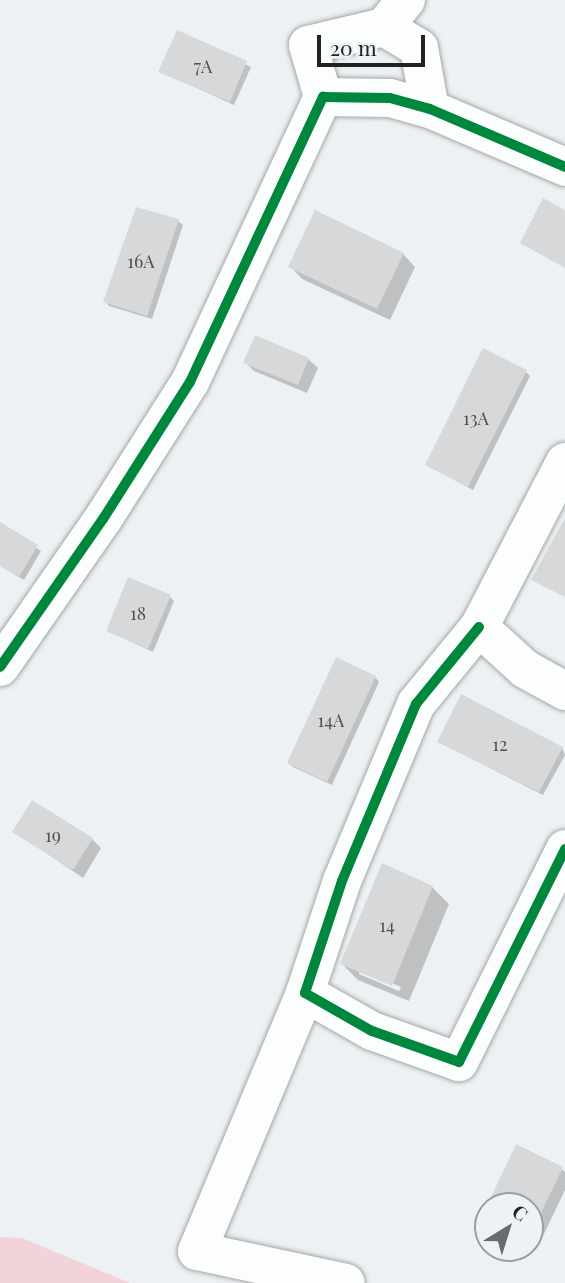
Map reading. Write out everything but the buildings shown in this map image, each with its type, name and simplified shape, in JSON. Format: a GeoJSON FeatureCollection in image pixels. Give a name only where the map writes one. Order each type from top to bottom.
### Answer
{"type":"FeatureCollection","features":[{"type":"Feature","properties":{"kind":"street"},"geometry":{"type":"LineString","coordinates":[[423,0],[419,48],[430,109]]}},
{"type":"Feature","properties":{"kind":"street"},"geometry":{"type":"LineString","coordinates":[[0,667],[103,519],[190,382],[323,97],[308,45],[395,13],[419,48]]}},
{"type":"Feature","properties":{"kind":"street"},"geometry":{"type":"LineString","coordinates":[[323,97],[390,98],[430,109],[565,167]]}},
{"type":"Feature","properties":{"kind":"street"},"geometry":{"type":"LineString","coordinates":[[346,1283],[197,1251],[305,993],[342,881],[416,704],[480,627],[565,462]]}},
{"type":"Feature","properties":{"kind":"street"},"geometry":{"type":"LineString","coordinates":[[480,627],[525,669],[565,691]]}},
{"type":"Feature","properties":{"kind":"street"},"geometry":{"type":"LineString","coordinates":[[305,993],[372,1031],[459,1062],[565,849]]}},
{"type":"Feature","properties":{"kind":"shaded area"},"geometry":{"type":"Polygon","coordinates":[[[0,1237],[22,1238],[130,1283],[0,1283],[0,1237]]]}},
{"type":"Feature","properties":{"kind":"cycle path"},"geometry":{"type":"LineString","coordinates":[[0,667],[103,519],[190,382],[323,97],[390,98],[430,109],[565,167]]}},
{"type":"Feature","properties":{"kind":"cycle path"},"geometry":{"type":"LineString","coordinates":[[479,627],[416,704],[342,881],[305,993],[372,1031],[459,1062],[565,849]]}}]}
